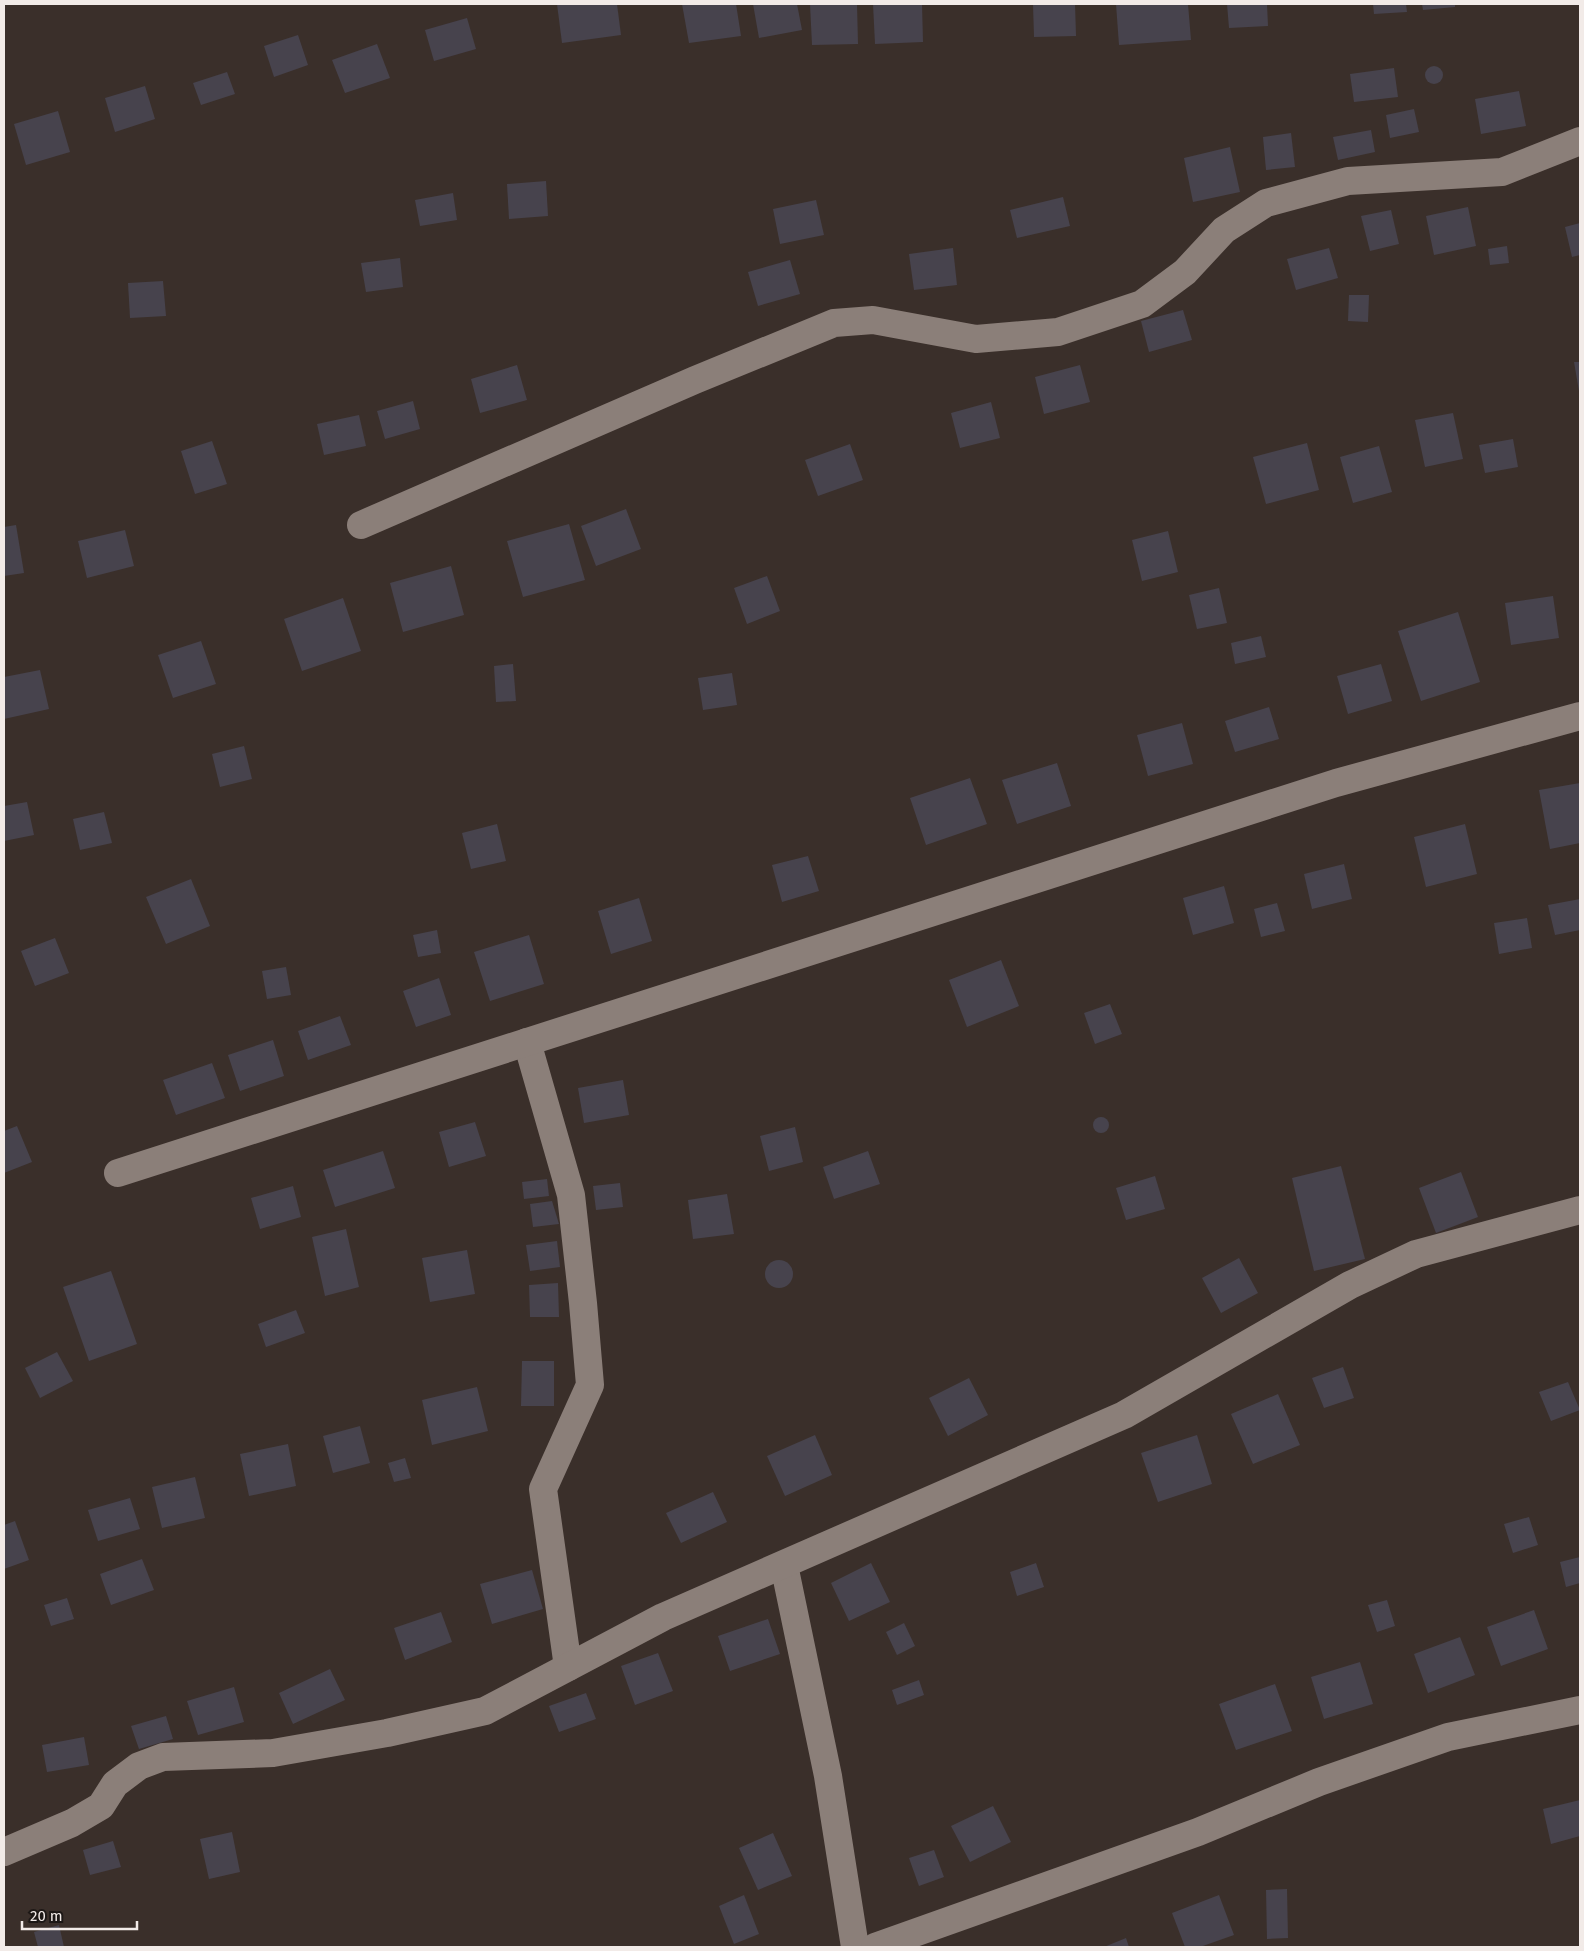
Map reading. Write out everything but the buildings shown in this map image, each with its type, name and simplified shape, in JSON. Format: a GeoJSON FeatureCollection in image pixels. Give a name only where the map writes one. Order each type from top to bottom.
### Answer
{"type":"FeatureCollection","features":[{"type":"Feature","properties":{"kind":"street"},"geometry":{"type":"LineString","coordinates":[[361,525],[695,380],[834,323],[873,320],[976,339],[1058,332],[1142,304],[1185,272],[1224,230],[1266,203],[1348,181],[1502,172],[1580,141]]}},
{"type":"Feature","properties":{"kind":"street"},"geometry":{"type":"LineString","coordinates":[[118,1173],[1336,783],[1580,716]]}},
{"type":"Feature","properties":{"kind":"street"},"geometry":{"type":"LineString","coordinates":[[527,1042],[571,1195],[590,1386],[543,1489],[568,1667]]}},
{"type":"Feature","properties":{"kind":"street"},"geometry":{"type":"LineString","coordinates":[[4,1852],[72,1823],[101,1806],[115,1784],[138,1766],[163,1757],[272,1753],[387,1733],[484,1710],[663,1618],[1124,1415],[1350,1285],[1416,1254],[1580,1210]]}},
{"type":"Feature","properties":{"kind":"street"},"geometry":{"type":"LineString","coordinates":[[784,1565],[828,1776],[855,1947]]}},
{"type":"Feature","properties":{"kind":"street"},"geometry":{"type":"LineString","coordinates":[[875,1947],[1198,1832],[1319,1782],[1448,1737],[1580,1710]]}}]}
